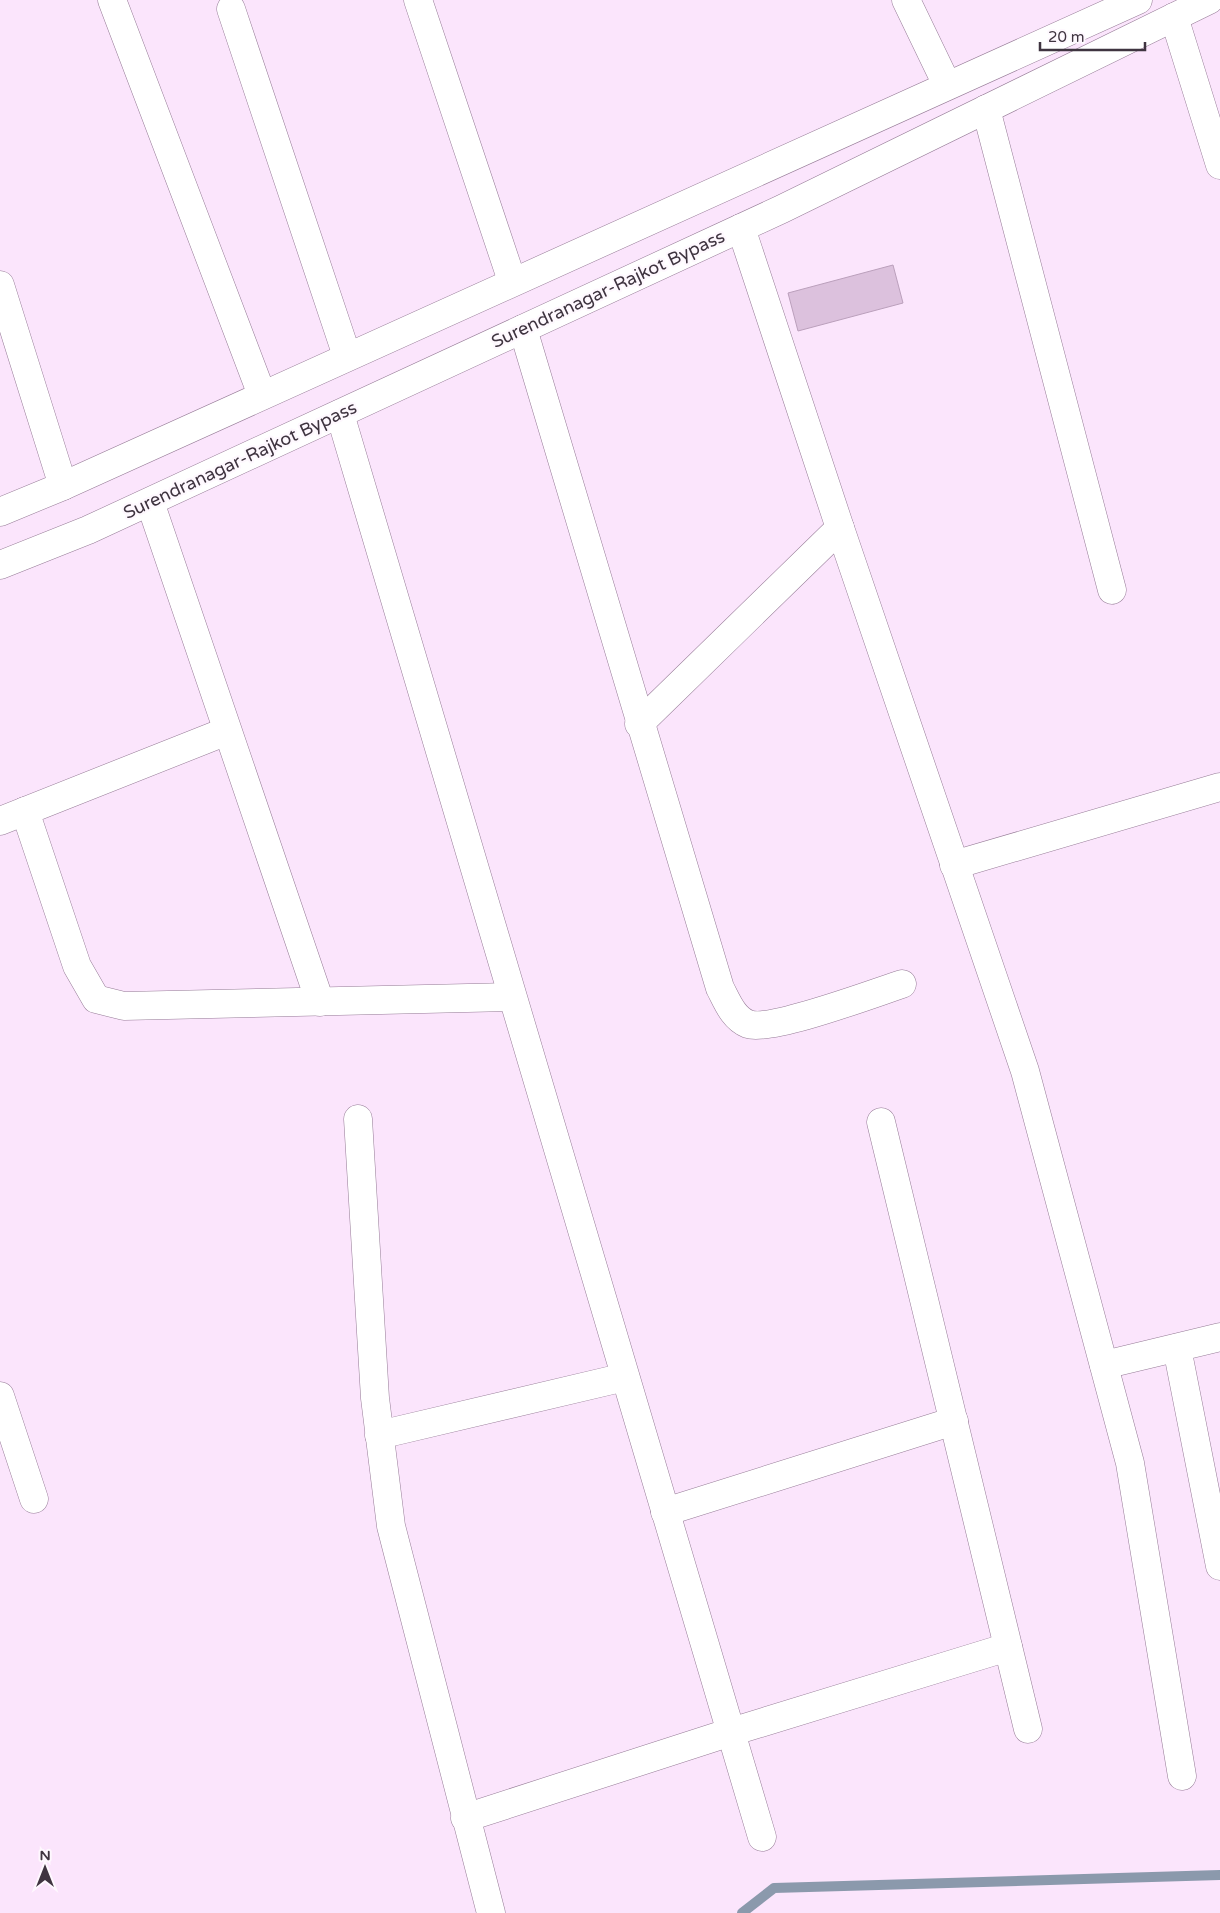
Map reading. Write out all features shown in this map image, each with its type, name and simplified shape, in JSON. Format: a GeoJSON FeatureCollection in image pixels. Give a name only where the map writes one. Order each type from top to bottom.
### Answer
{"type":"FeatureCollection","features":[{"type":"Feature","properties":{"kind":"street"},"geometry":{"type":"LineString","coordinates":[[112,0],[262,395]]}},
{"type":"Feature","properties":{"kind":"street"},"geometry":{"type":"LineString","coordinates":[[418,0],[512,282]]}},
{"type":"Feature","properties":{"kind":"street"},"geometry":{"type":"LineString","coordinates":[[906,0],[947,85]]}},
{"type":"Feature","properties":{"kind":"street"},"geometry":{"type":"LineString","coordinates":[[0,512],[63,486],[1138,0]]}},
{"type":"Feature","properties":{"kind":"street","name":"Surendranagar-Rajkot Bypass"},"geometry":{"type":"LineString","coordinates":[[0,565],[88,530],[150,502],[741,228],[1210,0]]}},
{"type":"Feature","properties":{"kind":"street"},"geometry":{"type":"LineString","coordinates":[[231,9],[347,356]]}},
{"type":"Feature","properties":{"kind":"street"},"geometry":{"type":"LineString","coordinates":[[1174,18],[1220,165]]}},
{"type":"Feature","properties":{"kind":"street"},"geometry":{"type":"LineString","coordinates":[[986,109],[1112,590]]}},
{"type":"Feature","properties":{"kind":"street"},"geometry":{"type":"LineString","coordinates":[[741,228],[840,528],[1025,1071],[1130,1463],[1182,1776]]}},
{"type":"Feature","properties":{"kind":"street"},"geometry":{"type":"LineString","coordinates":[[0,285],[63,486]]}},
{"type":"Feature","properties":{"kind":"street"},"geometry":{"type":"LineString","coordinates":[[523,329],[639,724],[720,988],[733,1013],[748,1024],[778,1023],[902,984]]}},
{"type":"Feature","properties":{"kind":"street"},"geometry":{"type":"LineString","coordinates":[[340,414],[762,1837]]}},
{"type":"Feature","properties":{"kind":"street"},"geometry":{"type":"LineString","coordinates":[[150,502],[320,1002]]}},
{"type":"Feature","properties":{"kind":"street"},"geometry":{"type":"LineString","coordinates":[[639,724],[840,528]]}},
{"type":"Feature","properties":{"kind":"street"},"geometry":{"type":"LineString","coordinates":[[0,821],[227,731]]}},
{"type":"Feature","properties":{"kind":"street"},"geometry":{"type":"LineString","coordinates":[[954,864],[1220,787]]}},
{"type":"Feature","properties":{"kind":"street"},"geometry":{"type":"LineString","coordinates":[[25,811],[77,966],[96,999],[124,1006],[512,996]]}},
{"type":"Feature","properties":{"kind":"street"},"geometry":{"type":"LineString","coordinates":[[358,1119],[379,1435],[391,1526],[491,1913]]}},
{"type":"Feature","properties":{"kind":"street"},"geometry":{"type":"LineString","coordinates":[[881,1122],[1028,1729]]}},
{"type":"Feature","properties":{"kind":"street"},"geometry":{"type":"LineString","coordinates":[[1104,1365],[1220,1337]]}},
{"type":"Feature","properties":{"kind":"street"},"geometry":{"type":"LineString","coordinates":[[1177,1348],[1220,1566]]}},
{"type":"Feature","properties":{"kind":"street"},"geometry":{"type":"LineString","coordinates":[[379,1435],[625,1377]]}},
{"type":"Feature","properties":{"kind":"street"},"geometry":{"type":"LineString","coordinates":[[0,1396],[34,1499]]}},
{"type":"Feature","properties":{"kind":"street"},"geometry":{"type":"LineString","coordinates":[[665,1512],[954,1421]]}},
{"type":"Feature","properties":{"kind":"street"},"geometry":{"type":"LineString","coordinates":[[465,1818],[731,1732],[1008,1647]]}},
{"type":"Feature","properties":{"kind":"building"},"geometry":{"type":"Polygon","coordinates":[[[893,265],[903,303],[798,331],[788,293],[893,265]]]}},
{"type":"Feature","properties":{"kind":"waterway"},"geometry":{"type":"LineString","coordinates":[[742,1913],[774,1888],[1220,1875]]}}]}
